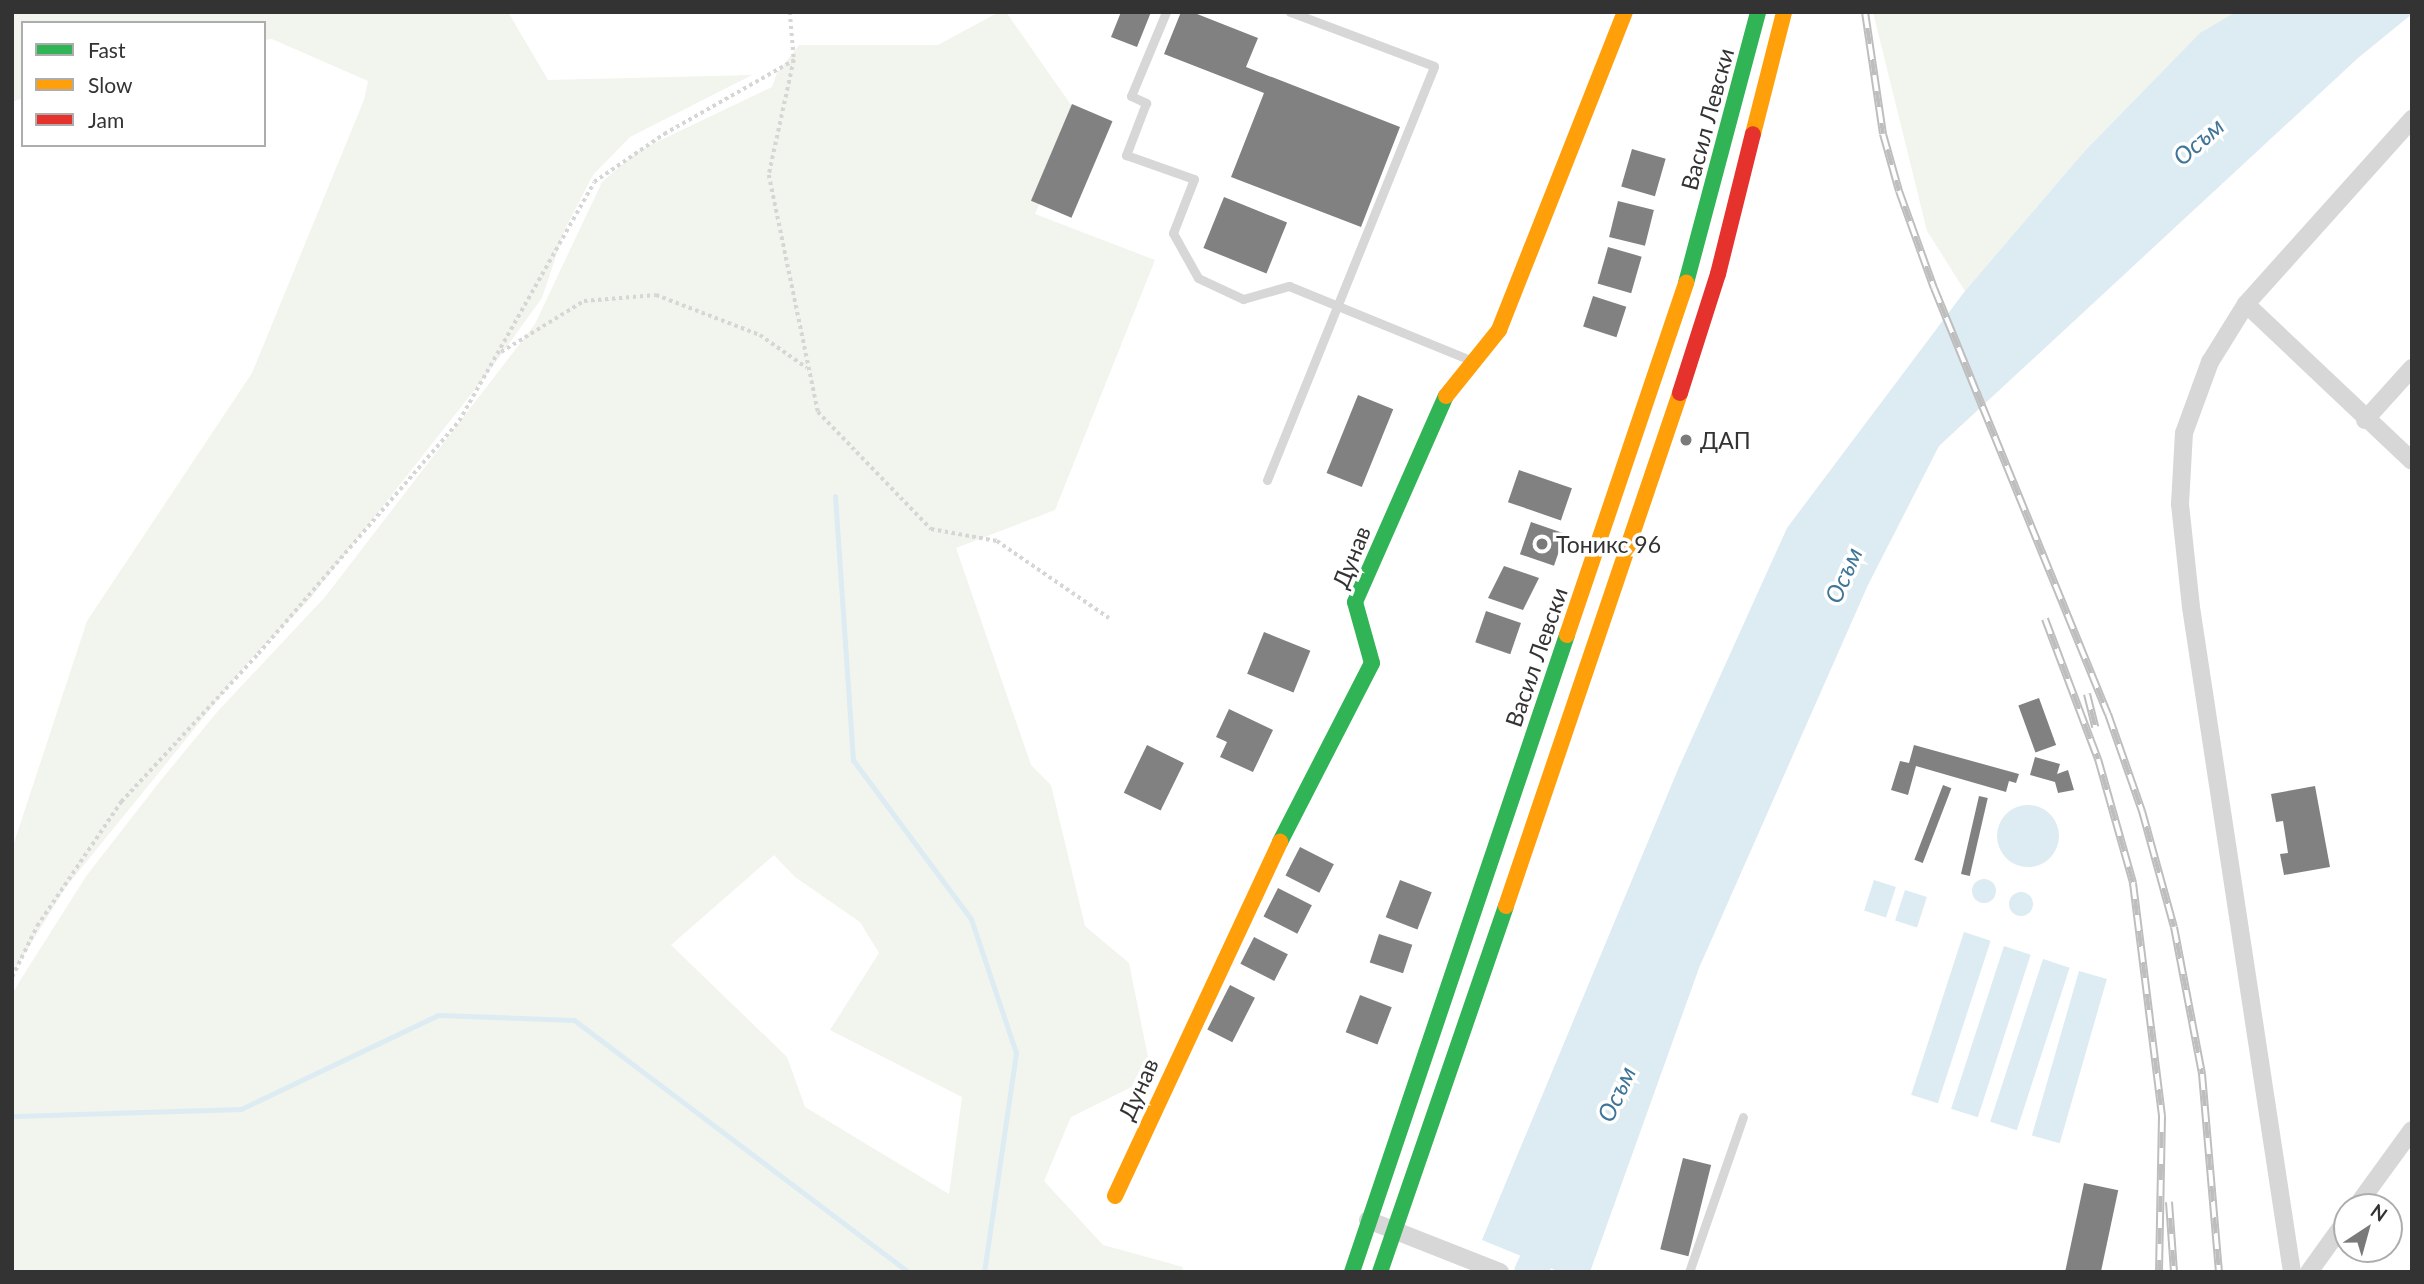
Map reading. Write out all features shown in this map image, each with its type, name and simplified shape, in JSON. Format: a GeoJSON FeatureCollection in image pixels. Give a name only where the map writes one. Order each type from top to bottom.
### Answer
{"type":"FeatureCollection","features":[{"type":"Feature","properties":{"kind":"main road","name":"Дунав"},"geometry":{"type":"LineString","coordinates":[[1115,1196],[1275,852],[1372,663],[1355,602],[1449,388],[1499,330],[1625,12]]}},
{"type":"Feature","properties":{"kind":"main road","name":"Васил Левски"},"geometry":{"type":"LineString","coordinates":[[1352,1272],[1670,329],[1758,12]]}},
{"type":"Feature","properties":{"kind":"main road"},"geometry":{"type":"LineString","coordinates":[[1380,1272],[1663,446],[1717,274],[1784,12]]}},
{"type":"Feature","properties":{"kind":"street"},"geometry":{"type":"LineString","coordinates":[[2292,1272],[2191,607],[2180,504],[2184,433],[2210,362],[2246,304],[2412,119]]}},
{"type":"Feature","properties":{"kind":"street"},"geometry":{"type":"LineString","coordinates":[[2246,304],[2365,420],[2412,461]]}},
{"type":"Feature","properties":{"kind":"street"},"geometry":{"type":"LineString","coordinates":[[2365,420],[2412,368]]}},
{"type":"Feature","properties":{"kind":"street"},"geometry":{"type":"LineString","coordinates":[[2366,1193],[2412,1130]]}},
{"type":"Feature","properties":{"kind":"street"},"geometry":{"type":"LineString","coordinates":[[1368,1220],[1500,1272]]}},
{"type":"Feature","properties":{"kind":"street"},"geometry":{"type":"LineString","coordinates":[[2309,1272],[2333,1239]]}},
{"type":"Feature","properties":{"kind":"lane"},"geometry":{"type":"LineString","coordinates":[[1166,12],[1131,96],[1146,103],[1126,155],[1194,179],[1173,233],[1198,278],[1243,299],[1289,286],[1472,361]]}},
{"type":"Feature","properties":{"kind":"lane"},"geometry":{"type":"LineString","coordinates":[[1267,480],[1434,66],[1290,12]]}},
{"type":"Feature","properties":{"kind":"lane"},"geometry":{"type":"LineString","coordinates":[[1689,1272],[1743,1117]]}},
{"type":"Feature","properties":{"kind":"path"},"geometry":{"type":"LineString","coordinates":[[790,12],[794,60],[769,175],[818,412],[930,529],[997,541],[1109,618]]}},
{"type":"Feature","properties":{"kind":"path"},"geometry":{"type":"LineString","coordinates":[[12,977],[37,926],[121,803],[258,654],[459,422],[594,182],[664,134],[794,60]]}},
{"type":"Feature","properties":{"kind":"path"},"geometry":{"type":"LineString","coordinates":[[499,353],[584,301],[656,295],[760,335],[808,370]]}},
{"type":"Feature","properties":{"kind":"shaded area"},"geometry":{"type":"Polygon","coordinates":[[[12,12],[508,12],[548,80],[752,75],[630,137],[593,175],[565,229],[542,298],[487,374],[309,600],[251,659],[66,887],[12,974],[12,849],[87,621],[252,373],[364,100],[368,81],[272,39],[266,40],[266,21],[21,21],[21,99],[12,102],[12,12]]]}},
{"type":"Feature","properties":{"kind":"shaded area"},"geometry":{"type":"Polygon","coordinates":[[[999,12],[1006,12],[1078,115],[1035,214],[1155,260],[1055,510],[956,548],[1031,765],[1051,785],[1085,926],[1129,963],[1152,1077],[1071,1117],[1044,1181],[1103,1245],[1183,1267],[1182,1272],[12,1272],[12,995],[87,875],[161,780],[218,711],[325,597],[535,324],[602,182],[638,151],[772,87],[777,73],[799,45],[938,45],[999,12]],[[774,855],[671,945],[787,1057],[805,1107],[949,1194],[962,1097],[830,1030],[879,953],[860,922],[795,877],[774,855]]]}},
{"type":"Feature","properties":{"kind":"shaded area"},"geometry":{"type":"Polygon","coordinates":[[[1873,12],[2236,12],[2083,153],[1965,291],[1927,231],[1873,12]]]}},
{"type":"Feature","properties":{"kind":"water"},"geometry":{"type":"Polygon","coordinates":[[[2236,12],[2412,14],[2358,58],[1939,446],[1868,585],[1699,968],[1590,1272],[1560,1272],[1482,1240],[1679,767],[1787,528],[1965,291],[2083,153],[2200,33],[2236,12]]]}},
{"type":"Feature","properties":{"kind":"water"},"geometry":{"type":"Polygon","coordinates":[[[2022,805],[2034,805],[2050,814],[2057,824],[2057,848],[2050,858],[2034,867],[2022,867],[2011,862],[2002,853],[1997,842],[1997,830],[2002,819],[2011,810],[2022,805]]]}},
{"type":"Feature","properties":{"kind":"water"},"geometry":{"type":"Polygon","coordinates":[[[1984,879],[1993,882],[1996,891],[1993,900],[1984,903],[1975,900],[1972,891],[1975,882],[1984,879]]]}},
{"type":"Feature","properties":{"kind":"water"},"geometry":{"type":"Polygon","coordinates":[[[1874,880],[1896,887],[1886,918],[1864,910],[1874,880]]]}},
{"type":"Feature","properties":{"kind":"water"},"geometry":{"type":"Polygon","coordinates":[[[1905,890],[1927,897],[1917,928],[1895,920],[1905,890]]]}},
{"type":"Feature","properties":{"kind":"water"},"geometry":{"type":"Polygon","coordinates":[[[2021,892],[2030,895],[2033,904],[2030,913],[2021,916],[2012,913],[2009,904],[2012,895],[2021,892]]]}},
{"type":"Feature","properties":{"kind":"water"},"geometry":{"type":"Polygon","coordinates":[[[1964,932],[1991,941],[1938,1103],[1911,1095],[1964,932]]]}},
{"type":"Feature","properties":{"kind":"water"},"geometry":{"type":"Polygon","coordinates":[[[2004,946],[2031,955],[1978,1117],[1951,1109],[2004,946]]]}},
{"type":"Feature","properties":{"kind":"water"},"geometry":{"type":"Polygon","coordinates":[[[2043,959],[2070,968],[2017,1130],[1990,1122],[2043,959]]]}},
{"type":"Feature","properties":{"kind":"water"},"geometry":{"type":"Polygon","coordinates":[[[2079,971],[2107,979],[2060,1143],[2032,1135],[2079,971]]]}},
{"type":"Feature","properties":{"kind":"building"},"geometry":{"type":"Polygon","coordinates":[[[1121,12],[1151,12],[1137,47],[1111,37],[1121,12]]]}},
{"type":"Feature","properties":{"kind":"building"},"geometry":{"type":"Polygon","coordinates":[[[1181,12],[1192,12],[1258,38],[1246,67],[1400,127],[1361,227],[1231,177],[1264,93],[1164,54],[1181,12]]]}},
{"type":"Feature","properties":{"kind":"building"},"geometry":{"type":"Polygon","coordinates":[[[1072,104],[1113,121],[1071,218],[1031,201],[1072,104]]]}},
{"type":"Feature","properties":{"kind":"building"},"geometry":{"type":"Polygon","coordinates":[[[1632,149],[1666,159],[1655,196],[1621,186],[1632,149]]]}},
{"type":"Feature","properties":{"kind":"building"},"geometry":{"type":"Polygon","coordinates":[[[1224,197],[1287,222],[1266,273],[1203,248],[1224,197]]]}},
{"type":"Feature","properties":{"kind":"building"},"geometry":{"type":"Polygon","coordinates":[[[1618,201],[1654,210],[1645,246],[1609,237],[1618,201]]]}},
{"type":"Feature","properties":{"kind":"building"},"geometry":{"type":"Polygon","coordinates":[[[1608,247],[1642,257],[1631,293],[1598,284],[1608,247]]]}},
{"type":"Feature","properties":{"kind":"building"},"geometry":{"type":"Polygon","coordinates":[[[1593,296],[1626,307],[1616,337],[1583,326],[1593,296]]]}},
{"type":"Feature","properties":{"kind":"building"},"geometry":{"type":"Polygon","coordinates":[[[1358,395],[1393,409],[1362,487],[1327,473],[1358,395]]]}},
{"type":"Feature","properties":{"kind":"building"},"geometry":{"type":"Polygon","coordinates":[[[1519,470],[1572,488],[1561,520],[1508,502],[1519,470]]]}},
{"type":"Feature","properties":{"kind":"building","name":"Тоникс 96"},"geometry":{"type":"Polygon","coordinates":[[[1531,522],[1565,534],[1554,566],[1520,554],[1531,522]]]}},
{"type":"Feature","properties":{"kind":"building"},"geometry":{"type":"Polygon","coordinates":[[[1504,566],[1539,578],[1523,610],[1488,598],[1504,566]]]}},
{"type":"Feature","properties":{"kind":"building"},"geometry":{"type":"Polygon","coordinates":[[[1486,611],[1521,623],[1510,654],[1475,642],[1486,611]]]}},
{"type":"Feature","properties":{"kind":"building"},"geometry":{"type":"Polygon","coordinates":[[[1264,632],[1310,651],[1294,692],[1247,674],[1264,632]]]}},
{"type":"Feature","properties":{"kind":"building"},"geometry":{"type":"Polygon","coordinates":[[[2039,698],[2056,745],[2035,753],[2018,706],[2039,698]]]}},
{"type":"Feature","properties":{"kind":"building"},"geometry":{"type":"Polygon","coordinates":[[[1229,709],[1273,730],[1253,772],[1220,757],[1227,742],[1216,737],[1229,709]]]}},
{"type":"Feature","properties":{"kind":"building"},"geometry":{"type":"Polygon","coordinates":[[[1147,745],[1184,763],[1161,811],[1124,793],[1147,745]]]}},
{"type":"Feature","properties":{"kind":"building"},"geometry":{"type":"Polygon","coordinates":[[[1914,745],[2019,774],[2016,783],[2009,781],[2006,792],[1916,766],[1908,795],[1891,790],[1900,761],[1909,763],[1914,745]]]}},
{"type":"Feature","properties":{"kind":"building"},"geometry":{"type":"Polygon","coordinates":[[[2035,757],[2060,764],[2057,774],[2068,770],[2074,790],[2058,793],[2055,782],[2030,775],[2035,757]]]}},
{"type":"Feature","properties":{"kind":"building"},"geometry":{"type":"Polygon","coordinates":[[[1943,785],[1951,788],[1923,863],[1914,860],[1943,785]]]}},
{"type":"Feature","properties":{"kind":"building"},"geometry":{"type":"Polygon","coordinates":[[[2315,786],[2330,867],[2284,875],[2280,854],[2288,853],[2283,821],[2276,822],[2271,794],[2315,786]]]}},
{"type":"Feature","properties":{"kind":"building"},"geometry":{"type":"Polygon","coordinates":[[[1979,796],[1988,798],[1970,876],[1961,874],[1979,796]]]}},
{"type":"Feature","properties":{"kind":"building"},"geometry":{"type":"Polygon","coordinates":[[[1300,847],[1334,864],[1319,893],[1285,876],[1300,847]]]}},
{"type":"Feature","properties":{"kind":"building"},"geometry":{"type":"Polygon","coordinates":[[[1400,880],[1432,892],[1417,930],[1386,917],[1400,880]]]}},
{"type":"Feature","properties":{"kind":"building"},"geometry":{"type":"Polygon","coordinates":[[[1278,888],[1312,905],[1297,934],[1263,917],[1278,888]]]}},
{"type":"Feature","properties":{"kind":"building"},"geometry":{"type":"Polygon","coordinates":[[[1379,934],[1412,945],[1403,973],[1370,963],[1379,934]]]}},
{"type":"Feature","properties":{"kind":"building"},"geometry":{"type":"Polygon","coordinates":[[[1254,937],[1288,954],[1274,981],[1240,964],[1254,937]]]}},
{"type":"Feature","properties":{"kind":"building"},"geometry":{"type":"Polygon","coordinates":[[[1230,985],[1255,998],[1232,1042],[1207,1030],[1230,985]]]}},
{"type":"Feature","properties":{"kind":"building"},"geometry":{"type":"Polygon","coordinates":[[[1360,995],[1392,1007],[1377,1045],[1346,1032],[1360,995]]]}},
{"type":"Feature","properties":{"kind":"building"},"geometry":{"type":"Polygon","coordinates":[[[1683,1158],[1711,1165],[1688,1256],[1660,1249],[1683,1158]]]}},
{"type":"Feature","properties":{"kind":"building"},"geometry":{"type":"Polygon","coordinates":[[[2084,1183],[2118,1190],[2101,1272],[2065,1272],[2084,1183]]]}},
{"type":"Feature","properties":{"kind":"waterway"},"geometry":{"type":"LineString","coordinates":[[835,496],[853,760],[971,919],[1016,1053],[984,1272]]}},
{"type":"Feature","properties":{"kind":"waterway"},"geometry":{"type":"LineString","coordinates":[[15,1116],[241,1109],[438,1015],[574,1020],[909,1272]]}},
{"type":"Feature","properties":{"kind":"waterway","name":"Осъм"},"geometry":{"type":"LineString","coordinates":[[1530,1272],[1555,1220]]}},
{"type":"Feature","properties":{"kind":"railway"},"geometry":{"type":"LineString","coordinates":[[1865,12],[1883,134],[1899,191],[1934,288],[2108,714],[2142,811],[2174,927],[2202,1074],[2219,1272]]}},
{"type":"Feature","properties":{"kind":"railway"},"geometry":{"type":"LineString","coordinates":[[2045,619],[2098,759],[2133,883],[2162,1116],[2159,1272]]}},
{"type":"Feature","properties":{"kind":"railway"},"geometry":{"type":"LineString","coordinates":[[2087,694],[2095,727]]}},
{"type":"Feature","properties":{"kind":"railway"},"geometry":{"type":"LineString","coordinates":[[2169,1202],[2174,1272]]}},
{"type":"Feature","properties":{"kind":"traffic: fast"},"geometry":{"type":"LineString","coordinates":[[1686,283],[1758,12]]}},
{"type":"Feature","properties":{"kind":"traffic: fast"},"geometry":{"type":"LineString","coordinates":[[1280,842],[1372,663],[1355,602],[1446,396]]}},
{"type":"Feature","properties":{"kind":"traffic: fast"},"geometry":{"type":"LineString","coordinates":[[1352,1272],[1567,635]]}},
{"type":"Feature","properties":{"kind":"traffic: fast"},"geometry":{"type":"LineString","coordinates":[[1380,1272],[1506,906]]}},
{"type":"Feature","properties":{"kind":"traffic: slow"},"geometry":{"type":"LineString","coordinates":[[1446,396],[1499,330],[1625,12]]}},
{"type":"Feature","properties":{"kind":"traffic: slow"},"geometry":{"type":"LineString","coordinates":[[1753,134],[1784,12]]}},
{"type":"Feature","properties":{"kind":"traffic: slow"},"geometry":{"type":"LineString","coordinates":[[1567,635],[1686,283]]}},
{"type":"Feature","properties":{"kind":"traffic: slow"},"geometry":{"type":"LineString","coordinates":[[1506,906],[1680,393]]}},
{"type":"Feature","properties":{"kind":"traffic: slow"},"geometry":{"type":"LineString","coordinates":[[1115,1196],[1280,842]]}},
{"type":"Feature","properties":{"kind":"traffic: jam"},"geometry":{"type":"LineString","coordinates":[[1680,393],[1718,274],[1753,134]]}},
{"type":"Feature","properties":{"kind":"place","name":"ДАП"},"geometry":{"type":"Point","coordinates":[1686,440]}},
{"type":"Feature","properties":{"kind":"place","name":"Тоникс 96"},"geometry":{"type":"Point","coordinates":[1542,544]}}]}
